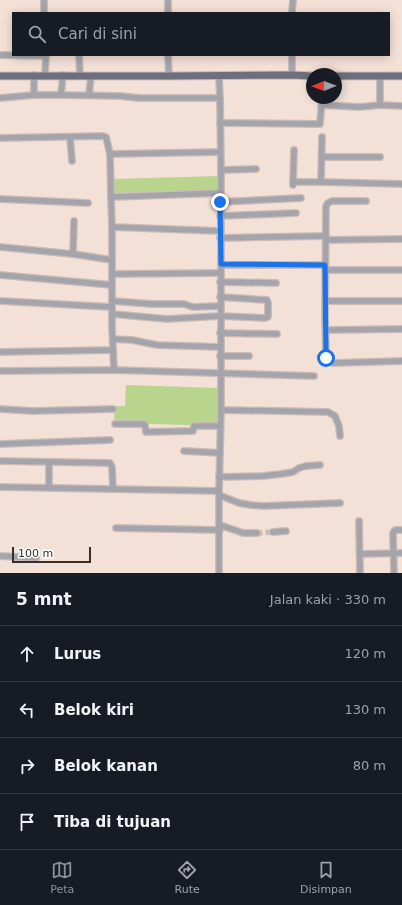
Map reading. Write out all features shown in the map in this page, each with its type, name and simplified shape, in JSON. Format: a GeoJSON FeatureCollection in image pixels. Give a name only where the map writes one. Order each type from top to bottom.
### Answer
{"type":"FeatureCollection","features":[{"type":"Feature","properties":{"kind":"main road"},"geometry":{"type":"LineString","coordinates":[[0,76],[306,76]]}},
{"type":"Feature","properties":{"kind":"main road"},"geometry":{"type":"LineString","coordinates":[[342,76],[402,76]]}},
{"type":"Feature","properties":{"kind":"street"},"geometry":{"type":"LineString","coordinates":[[44,0],[44,12]]}},
{"type":"Feature","properties":{"kind":"street"},"geometry":{"type":"LineString","coordinates":[[168,0],[168,12]]}},
{"type":"Feature","properties":{"kind":"street"},"geometry":{"type":"LineString","coordinates":[[292,12],[293,0]]}},
{"type":"Feature","properties":{"kind":"street"},"geometry":{"type":"LineString","coordinates":[[0,55],[12,55]]}},
{"type":"Feature","properties":{"kind":"street"},"geometry":{"type":"LineString","coordinates":[[45,75],[46,56]]}},
{"type":"Feature","properties":{"kind":"street"},"geometry":{"type":"LineString","coordinates":[[79,56],[80,75]]}},
{"type":"Feature","properties":{"kind":"street"},"geometry":{"type":"LineString","coordinates":[[168,56],[169,76]]}},
{"type":"Feature","properties":{"kind":"street"},"geometry":{"type":"LineString","coordinates":[[292,56],[292,75]]}},
{"type":"Feature","properties":{"kind":"street"},"geometry":{"type":"LineString","coordinates":[[34,75],[34,95]]}},
{"type":"Feature","properties":{"kind":"street"},"geometry":{"type":"LineString","coordinates":[[61,95],[63,75]]}},
{"type":"Feature","properties":{"kind":"street"},"geometry":{"type":"LineString","coordinates":[[90,96],[91,76]]}},
{"type":"Feature","properties":{"kind":"street"},"geometry":{"type":"LineString","coordinates":[[219,76],[221,170],[219,573]]}},
{"type":"Feature","properties":{"kind":"street"},"geometry":{"type":"LineString","coordinates":[[380,76],[380,105]]}},
{"type":"Feature","properties":{"kind":"street"},"geometry":{"type":"LineString","coordinates":[[0,98],[34,95],[120,96],[139,98],[220,98]]}},
{"type":"Feature","properties":{"kind":"street"},"geometry":{"type":"LineString","coordinates":[[220,123],[320,124],[322,105],[356,107],[380,105],[402,106]]}},
{"type":"Feature","properties":{"kind":"street"},"geometry":{"type":"LineString","coordinates":[[0,138],[105,136],[107,139],[110,154],[114,370]]}},
{"type":"Feature","properties":{"kind":"street"},"geometry":{"type":"LineString","coordinates":[[70,137],[72,161]]}},
{"type":"Feature","properties":{"kind":"street"},"geometry":{"type":"LineString","coordinates":[[321,182],[322,137]]}},
{"type":"Feature","properties":{"kind":"street"},"geometry":{"type":"LineString","coordinates":[[294,150],[293,184],[321,182],[402,184]]}},
{"type":"Feature","properties":{"kind":"street"},"geometry":{"type":"LineString","coordinates":[[110,154],[220,152]]}},
{"type":"Feature","properties":{"kind":"street"},"geometry":{"type":"LineString","coordinates":[[322,157],[380,157]]}},
{"type":"Feature","properties":{"kind":"street"},"geometry":{"type":"LineString","coordinates":[[221,170],[256,169]]}},
{"type":"Feature","properties":{"kind":"street"},"geometry":{"type":"LineString","coordinates":[[111,197],[220,193]]}},
{"type":"Feature","properties":{"kind":"street"},"geometry":{"type":"LineString","coordinates":[[220,202],[301,198]]}},
{"type":"Feature","properties":{"kind":"street"},"geometry":{"type":"LineString","coordinates":[[0,199],[88,203]]}},
{"type":"Feature","properties":{"kind":"street"},"geometry":{"type":"LineString","coordinates":[[366,201],[332,201],[326,206],[326,358],[333,363],[402,361]]}},
{"type":"Feature","properties":{"kind":"street"},"geometry":{"type":"LineString","coordinates":[[220,216],[296,213]]}},
{"type":"Feature","properties":{"kind":"street"},"geometry":{"type":"LineString","coordinates":[[73,254],[74,221]]}},
{"type":"Feature","properties":{"kind":"street"},"geometry":{"type":"LineString","coordinates":[[112,228],[220,231]]}},
{"type":"Feature","properties":{"kind":"street"},"geometry":{"type":"LineString","coordinates":[[220,238],[402,240]]}},
{"type":"Feature","properties":{"kind":"street"},"geometry":{"type":"LineString","coordinates":[[0,247],[73,254],[112,260]]}},
{"type":"Feature","properties":{"kind":"street"},"geometry":{"type":"LineString","coordinates":[[221,264],[402,270]]}},
{"type":"Feature","properties":{"kind":"street"},"geometry":{"type":"LineString","coordinates":[[112,274],[220,273]]}},
{"type":"Feature","properties":{"kind":"street"},"geometry":{"type":"LineString","coordinates":[[0,275],[112,284]]}},
{"type":"Feature","properties":{"kind":"street"},"geometry":{"type":"LineString","coordinates":[[220,282],[276,283]]}},
{"type":"Feature","properties":{"kind":"street"},"geometry":{"type":"LineString","coordinates":[[112,314],[167,319],[220,316],[268,317],[268,302],[265,300],[220,298]]}},
{"type":"Feature","properties":{"kind":"street"},"geometry":{"type":"LineString","coordinates":[[326,301],[402,301]]}},
{"type":"Feature","properties":{"kind":"street"},"geometry":{"type":"LineString","coordinates":[[0,302],[184,304],[193,307],[220,306]]}},
{"type":"Feature","properties":{"kind":"street"},"geometry":{"type":"LineString","coordinates":[[326,330],[402,329]]}},
{"type":"Feature","properties":{"kind":"street"},"geometry":{"type":"LineString","coordinates":[[220,333],[277,334]]}},
{"type":"Feature","properties":{"kind":"street"},"geometry":{"type":"LineString","coordinates":[[113,339],[157,344],[220,347]]}},
{"type":"Feature","properties":{"kind":"street"},"geometry":{"type":"LineString","coordinates":[[0,352],[113,350]]}},
{"type":"Feature","properties":{"kind":"street"},"geometry":{"type":"LineString","coordinates":[[220,356],[249,356]]}},
{"type":"Feature","properties":{"kind":"street"},"geometry":{"type":"LineString","coordinates":[[0,371],[114,370],[314,376]]}},
{"type":"Feature","properties":{"kind":"street"},"geometry":{"type":"LineString","coordinates":[[0,409],[33,411],[113,409]]}},
{"type":"Feature","properties":{"kind":"street"},"geometry":{"type":"LineString","coordinates":[[221,410],[328,412],[335,416],[339,426],[340,436]]}},
{"type":"Feature","properties":{"kind":"street"},"geometry":{"type":"LineString","coordinates":[[116,424],[144,424],[146,432],[193,431],[194,426],[220,426]]}},
{"type":"Feature","properties":{"kind":"street"},"geometry":{"type":"LineString","coordinates":[[0,444],[110,440]]}},
{"type":"Feature","properties":{"kind":"street"},"geometry":{"type":"LineString","coordinates":[[184,451],[220,453]]}},
{"type":"Feature","properties":{"kind":"street"},"geometry":{"type":"LineString","coordinates":[[0,461],[110,463],[112,467],[113,489]]}},
{"type":"Feature","properties":{"kind":"street"},"geometry":{"type":"LineString","coordinates":[[49,462],[49,488]]}},
{"type":"Feature","properties":{"kind":"street"},"geometry":{"type":"LineString","coordinates":[[219,477],[282,474],[293,472],[306,466],[320,465]]}},
{"type":"Feature","properties":{"kind":"street"},"geometry":{"type":"LineString","coordinates":[[0,487],[219,493],[239,503],[264,506],[340,503]]}},
{"type":"Feature","properties":{"kind":"street"},"geometry":{"type":"LineString","coordinates":[[359,521],[360,573]]}},
{"type":"Feature","properties":{"kind":"street"},"geometry":{"type":"LineString","coordinates":[[116,528],[220,528],[243,533],[257,533]]}},
{"type":"Feature","properties":{"kind":"street"},"geometry":{"type":"LineString","coordinates":[[394,573],[392,533],[395,530],[402,530]]}},
{"type":"Feature","properties":{"kind":"street"},"geometry":{"type":"LineString","coordinates":[[273,532],[286,531]]}},
{"type":"Feature","properties":{"kind":"street"},"geometry":{"type":"LineString","coordinates":[[360,554],[402,553]]}},
{"type":"Feature","properties":{"kind":"street"},"geometry":{"type":"LineString","coordinates":[[0,556],[36,558]]}},
{"type":"Feature","properties":{"kind":"green space"},"geometry":{"type":"Polygon","coordinates":[[[218,176],[218,190],[114,193],[114,179],[218,176]]]}},
{"type":"Feature","properties":{"kind":"green space"},"geometry":{"type":"Polygon","coordinates":[[[126,385],[219,388],[217,426],[117,423],[114,421],[115,406],[125,406],[126,385]]]}},
{"type":"Feature","properties":{"kind":"tunnel"},"geometry":{"type":"LineString","coordinates":[[257,533],[273,532]]}},
{"type":"Feature","properties":{"kind":"route"},"geometry":{"type":"LineString","coordinates":[[220,202],[221,264],[325,265],[326,358]]}}]}
